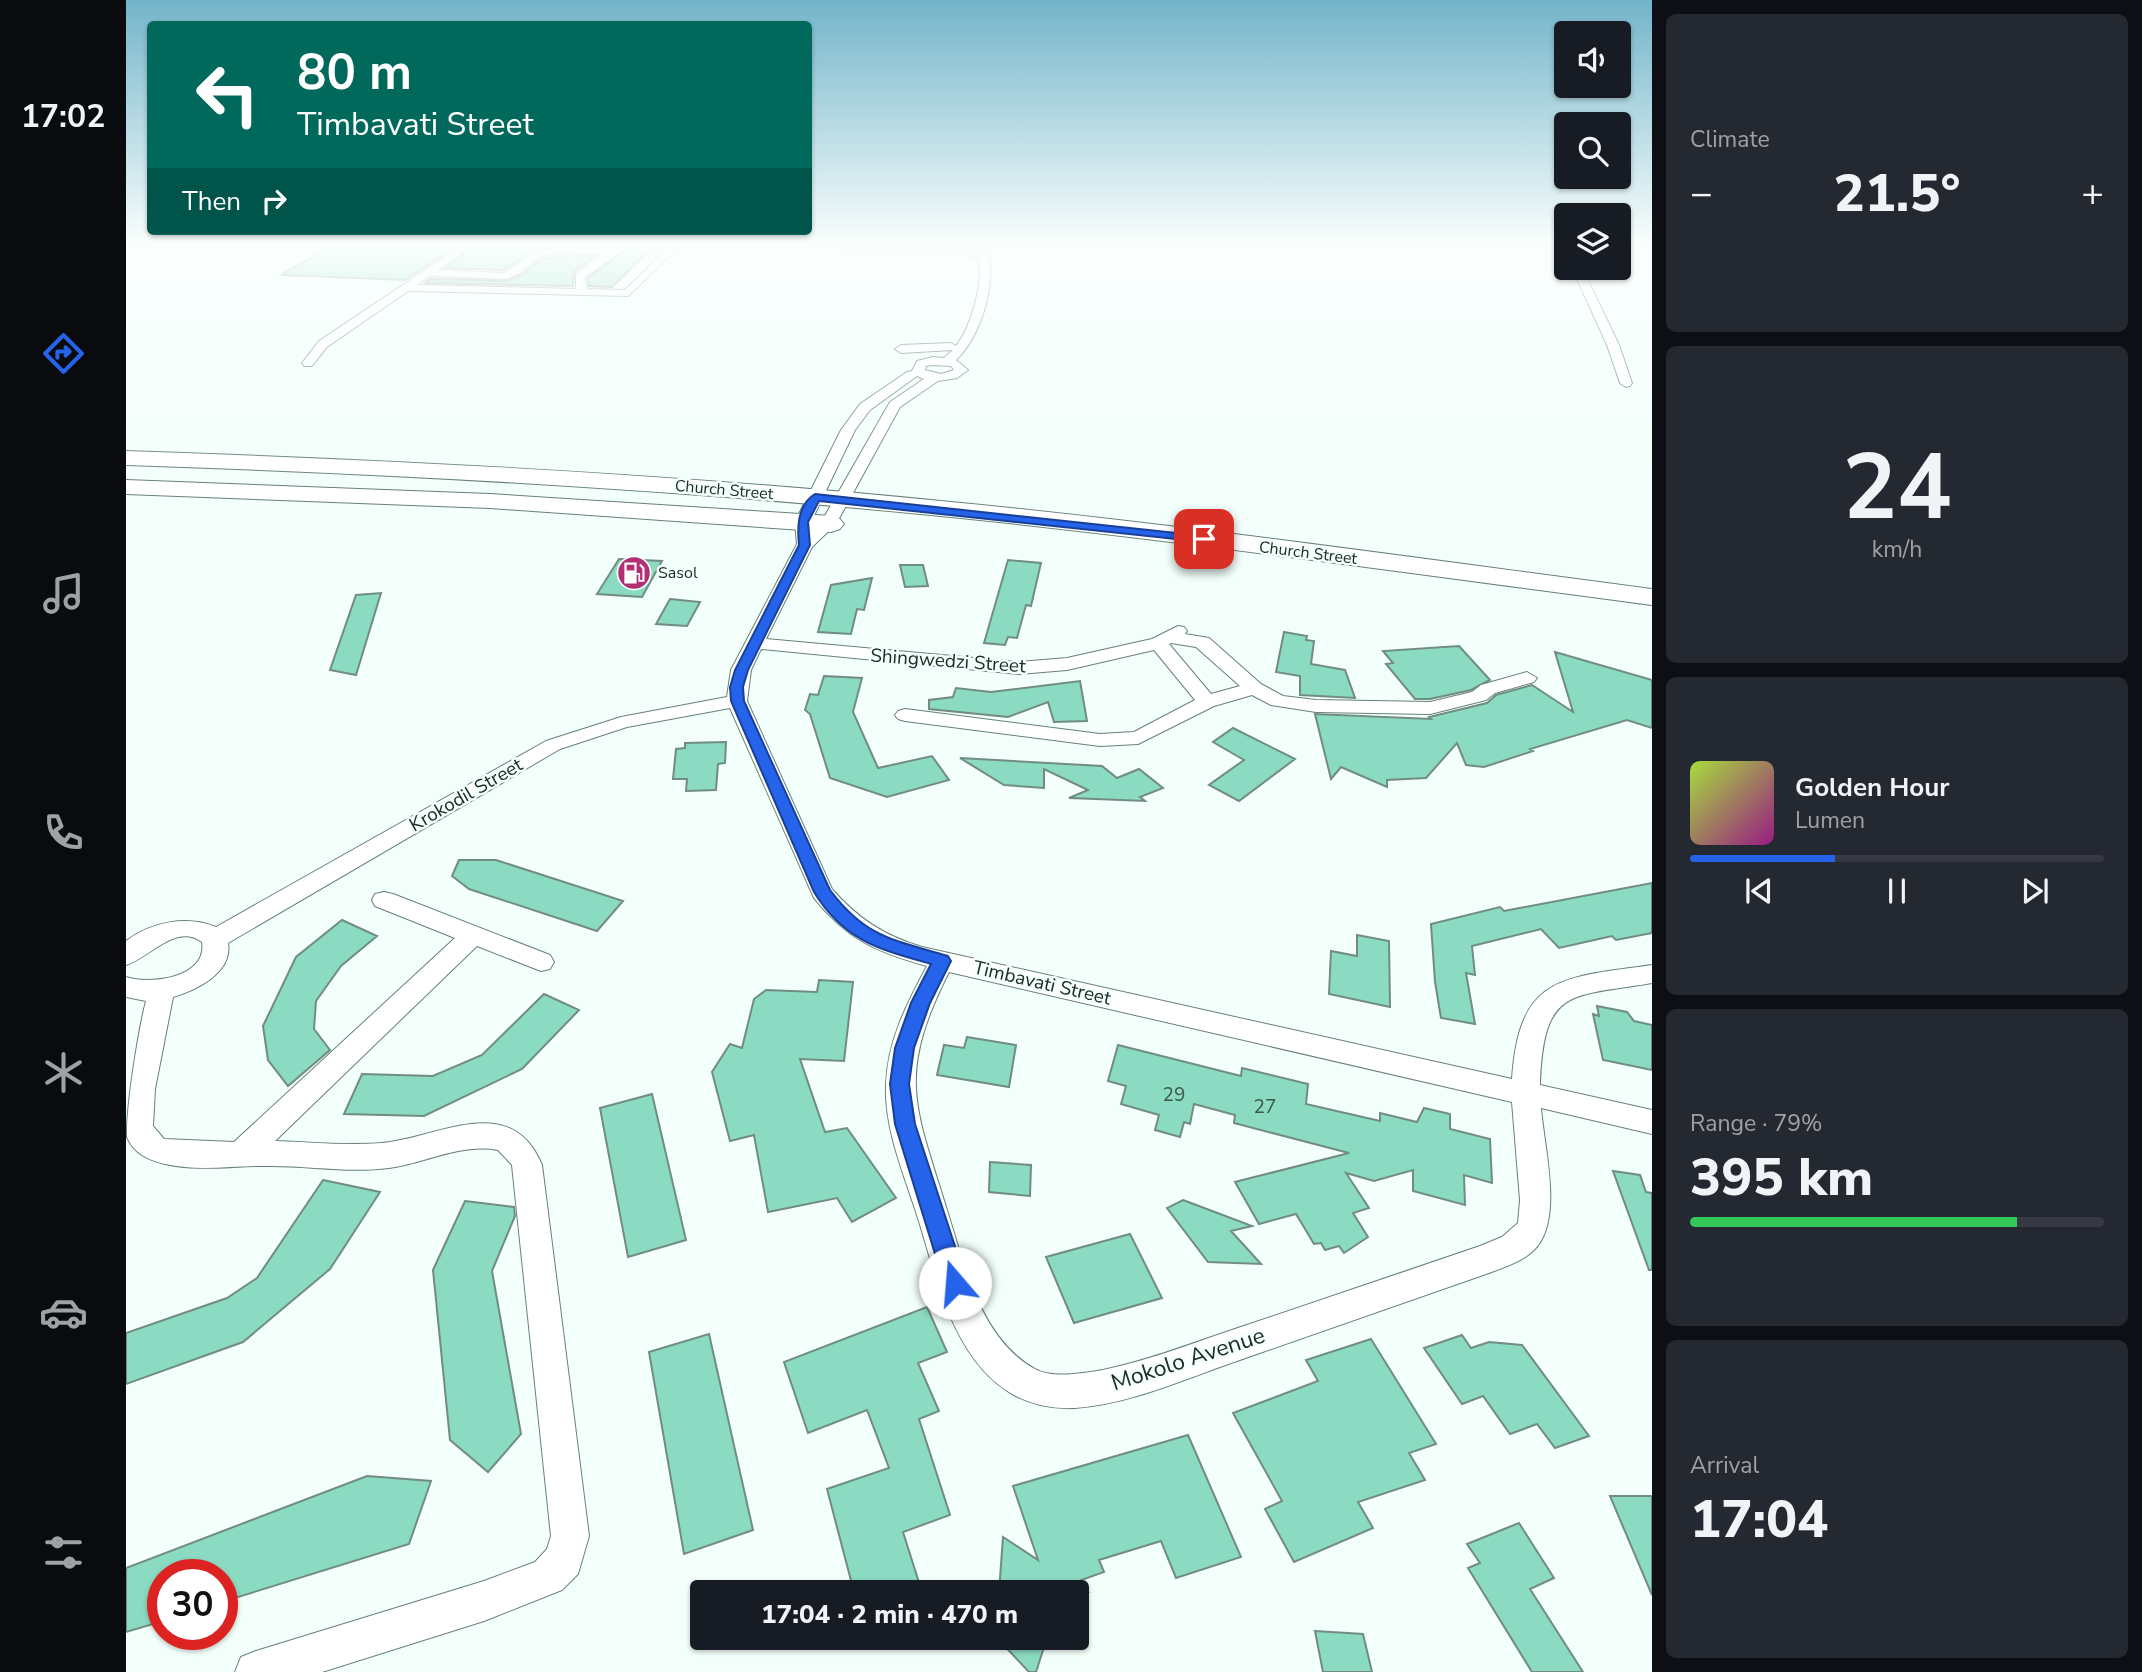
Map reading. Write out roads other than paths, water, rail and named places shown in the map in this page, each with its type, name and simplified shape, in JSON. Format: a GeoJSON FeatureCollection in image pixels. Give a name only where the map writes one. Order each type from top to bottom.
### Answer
{"type":"FeatureCollection","features":[{"type":"Feature","properties":{"kind":"main road","name":"Church Street"},"geometry":{"type":"LineString","coordinates":[[126,458],[557,477],[843,499],[1204,539],[1652,597]]}},
{"type":"Feature","properties":{"kind":"main road","name":"Church Street"},"geometry":{"type":"LineString","coordinates":[[126,487],[490,501],[804,533],[841,525]]}},
{"type":"Feature","properties":{"kind":"main road","name":"Church Street"},"geometry":{"type":"LineString","coordinates":[[1047,545],[1468,586],[1652,610]]}},
{"type":"Feature","properties":{"kind":"street"},"geometry":{"type":"LineString","coordinates":[[308,363],[323,344],[353,324]]}},
{"type":"Feature","properties":{"kind":"street"},"geometry":{"type":"LineString","coordinates":[[947,362],[963,346],[973,324]]}},
{"type":"Feature","properties":{"kind":"street"},"geometry":{"type":"LineString","coordinates":[[1603,324],[1626,383]]}},
{"type":"Feature","properties":{"kind":"street"},"geometry":{"type":"LineString","coordinates":[[913,374],[911,359],[901,352],[901,349],[963,346]]}},
{"type":"Feature","properties":{"kind":"street"},"geometry":{"type":"LineString","coordinates":[[737,701],[741,670],[804,533],[815,497],[837,450],[865,407],[913,374],[921,364],[947,362],[959,365],[962,370],[950,376],[913,374]]}},
{"type":"Feature","properties":{"kind":"street"},"geometry":{"type":"LineString","coordinates":[[841,525],[843,499],[895,405],[935,377]]}},
{"type":"Feature","properties":{"kind":"street"},"geometry":{"type":"LineString","coordinates":[[837,450],[855,441],[864,429],[884,423]]}},
{"type":"Feature","properties":{"kind":"street"},"geometry":{"type":"LineString","coordinates":[[1169,637],[1202,642],[1254,688],[1278,701],[1317,706],[1419,709],[1479,696],[1488,689],[1527,678]]}},
{"type":"Feature","properties":{"kind":"street"},"geometry":{"type":"LineString","coordinates":[[1169,637],[1207,702]]}},
{"type":"Feature","properties":{"kind":"street","name":"Shingwedzi Street"},"geometry":{"type":"LineString","coordinates":[[754,643],[1019,668],[1067,664],[1169,637]]}},
{"type":"Feature","properties":{"kind":"street"},"geometry":{"type":"LineString","coordinates":[[905,715],[1100,740],[1138,738],[1207,702],[1254,688]]}},
{"type":"Feature","properties":{"kind":"street","name":"Krokodil Street"},"geometry":{"type":"LineString","coordinates":[[214,939],[553,745],[589,730],[624,721],[737,701]]}},
{"type":"Feature","properties":{"kind":"street","name":"Timbavati Street"},"geometry":{"type":"LineString","coordinates":[[737,701],[822,892],[837,912],[858,931],[878,942],[942,961],[1652,1122]]}},
{"type":"Feature","properties":{"kind":"street"},"geometry":{"type":"LineString","coordinates":[[384,900],[541,962]]}},
{"type":"Feature","properties":{"kind":"street"},"geometry":{"type":"LineString","coordinates":[[126,956],[143,942],[165,932],[195,929],[207,932],[214,939],[216,948],[205,969],[178,986],[146,993],[126,987]]}},
{"type":"Feature","properties":{"kind":"street"},"geometry":{"type":"LineString","coordinates":[[242,1153],[473,935]]}},
{"type":"Feature","properties":{"kind":"street","name":"Mokolo Avenue"},"geometry":{"type":"LineString","coordinates":[[942,961],[920,1003],[905,1048],[900,1084],[905,1124],[955,1283],[983,1342],[1010,1372],[1035,1387],[1059,1390],[1085,1389],[1140,1378],[1486,1259],[1522,1244],[1534,1226],[1535,1205],[1526,1095],[1528,1053],[1534,1024],[1547,1001],[1568,991],[1652,975]]}},
{"type":"Feature","properties":{"kind":"street"},"geometry":{"type":"LineString","coordinates":[[162,991],[141,1085],[134,1141],[155,1148],[190,1153],[390,1155],[486,1135],[510,1140],[521,1149],[527,1165],[570,1536],[564,1560],[548,1576],[484,1601],[257,1672]]}},
{"type":"Feature","properties":{"kind":"place","name":"Sasol"},"geometry":{"type":"Point","coordinates":[634,573]}}]}
